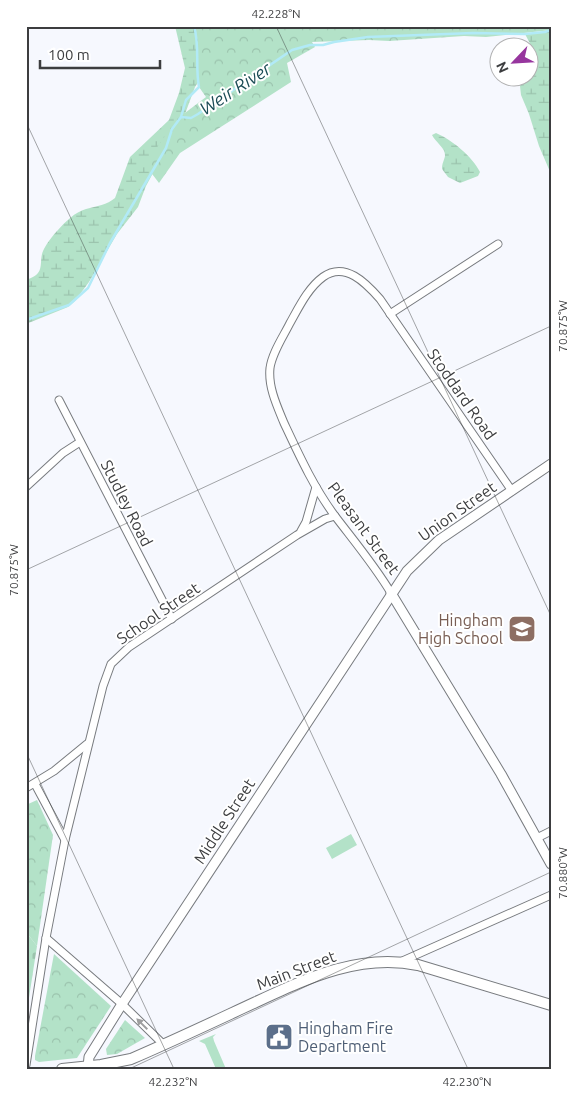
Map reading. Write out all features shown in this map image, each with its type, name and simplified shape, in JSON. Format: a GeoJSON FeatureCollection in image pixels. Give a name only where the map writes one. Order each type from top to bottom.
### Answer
{"type":"FeatureCollection","features":[{"type":"Feature","properties":{"kind":"main road","name":"Main Street"},"geometry":{"type":"LineString","coordinates":[[62,1069],[88,1068],[123,1061],[301,982],[331,970],[368,962],[399,962],[427,968],[551,1006]]}},
{"type":"Feature","properties":{"kind":"street"},"geometry":{"type":"LineString","coordinates":[[390,314],[498,244]]}},
{"type":"Feature","properties":{"kind":"street","name":"Pleasant Street"},"geometry":{"type":"LineString","coordinates":[[390,314],[370,288],[356,276],[341,271],[331,272],[320,279],[307,294],[274,355],[270,375],[275,398],[294,445],[316,487],[391,593],[501,774],[551,864]]}},
{"type":"Feature","properties":{"kind":"street","name":"Stoddard Road"},"geometry":{"type":"LineString","coordinates":[[390,314],[512,491]]}},
{"type":"Feature","properties":{"kind":"street","name":"Studley Road"},"geometry":{"type":"LineString","coordinates":[[59,400],[172,619]]}},
{"type":"Feature","properties":{"kind":"street"},"geometry":{"type":"LineString","coordinates":[[26,487],[63,453],[80,442]]}},
{"type":"Feature","properties":{"kind":"street","name":"Union Street"},"geometry":{"type":"LineString","coordinates":[[391,593],[407,571],[428,549],[551,464]]}},
{"type":"Feature","properties":{"kind":"street","name":"School Street"},"geometry":{"type":"LineString","coordinates":[[297,535],[306,522],[316,487]]}},
{"type":"Feature","properties":{"kind":"street","name":"School Street"},"geometry":{"type":"LineString","coordinates":[[26,1065],[46,938],[65,840],[103,686],[111,664],[129,647],[297,535],[335,516]]}},
{"type":"Feature","properties":{"kind":"street","name":"Middle Street"},"geometry":{"type":"LineString","coordinates":[[88,1068],[89,1057],[122,1004],[391,593]]}},
{"type":"Feature","properties":{"kind":"street"},"geometry":{"type":"LineString","coordinates":[[26,788],[35,784],[75,755],[89,742]]}},
{"type":"Feature","properties":{"kind":"street"},"geometry":{"type":"LineString","coordinates":[[35,784],[65,840]]}},
{"type":"Feature","properties":{"kind":"street"},"geometry":{"type":"LineString","coordinates":[[537,838],[551,831]]}},
{"type":"Feature","properties":{"kind":"street"},"geometry":{"type":"LineString","coordinates":[[399,962],[551,895]]}},
{"type":"Feature","properties":{"kind":"street"},"geometry":{"type":"LineString","coordinates":[[46,938],[122,1004],[163,1044]]}},
{"type":"Feature","properties":{"kind":"green space"},"geometry":{"type":"Polygon","coordinates":[[[175,26],[234,26],[195,87],[185,114],[146,186],[138,207],[117,234],[89,282],[75,301],[68,307],[26,324],[26,280],[40,271],[42,254],[48,242],[74,215],[82,210],[105,204],[115,198],[130,157],[169,120],[179,93],[185,68],[175,26]]]}},
{"type":"Feature","properties":{"kind":"green space"},"geometry":{"type":"Polygon","coordinates":[[[194,26],[551,26],[551,30],[486,37],[464,36],[389,41],[312,42],[315,47],[287,63],[291,82],[180,153],[159,183],[146,166],[153,153],[177,119],[206,97],[199,87],[197,41],[194,26]]]}},
{"type":"Feature","properties":{"kind":"green space"},"geometry":{"type":"Polygon","coordinates":[[[551,30],[551,174],[539,146],[520,88],[540,88],[540,38],[527,38],[525,34],[551,30]]]}},
{"type":"Feature","properties":{"kind":"green space"},"geometry":{"type":"Polygon","coordinates":[[[436,133],[455,144],[467,154],[480,172],[478,176],[460,183],[448,177],[442,169],[445,156],[444,150],[432,135],[436,133]]]}},
{"type":"Feature","properties":{"kind":"green space"},"geometry":{"type":"Polygon","coordinates":[[[37,800],[53,835],[37,946],[26,932],[26,805],[37,800]]]}},
{"type":"Feature","properties":{"kind":"green space"},"geometry":{"type":"Polygon","coordinates":[[[351,834],[357,845],[332,859],[326,848],[351,834]]]}},
{"type":"Feature","properties":{"kind":"green space"},"geometry":{"type":"Polygon","coordinates":[[[26,932],[37,946],[26,1017],[26,932]]]}},
{"type":"Feature","properties":{"kind":"green space"},"geometry":{"type":"Polygon","coordinates":[[[54,954],[111,1006],[77,1058],[39,1062],[35,1060],[35,1056],[54,954]]]}},
{"type":"Feature","properties":{"kind":"green space"},"geometry":{"type":"Polygon","coordinates":[[[125,1020],[145,1038],[117,1054],[107,1055],[106,1049],[125,1020]]]}},
{"type":"Feature","properties":{"kind":"green space"},"geometry":{"type":"Polygon","coordinates":[[[216,1034],[213,1037],[214,1041],[226,1069],[216,1069],[205,1044],[199,1041],[216,1034]]]}},
{"type":"Feature","properties":{"kind":"waterway"},"geometry":{"type":"LineString","coordinates":[[181,117],[186,100],[199,87],[197,41],[194,26]]}},
{"type":"Feature","properties":{"kind":"waterway","name":"Weir River"},"geometry":{"type":"LineString","coordinates":[[26,320],[69,305],[88,288],[110,243],[166,148],[172,129],[181,117],[191,118],[198,114],[292,50],[310,45],[323,45],[368,37],[473,33],[525,34],[551,30]]}},
{"type":"Feature","properties":{"kind":"place","name":"Hingham High School"},"geometry":{"type":"Point","coordinates":[522,629]}},
{"type":"Feature","properties":{"kind":"place","name":"Hingham Fire Department"},"geometry":{"type":"Point","coordinates":[279,1037]}}]}
